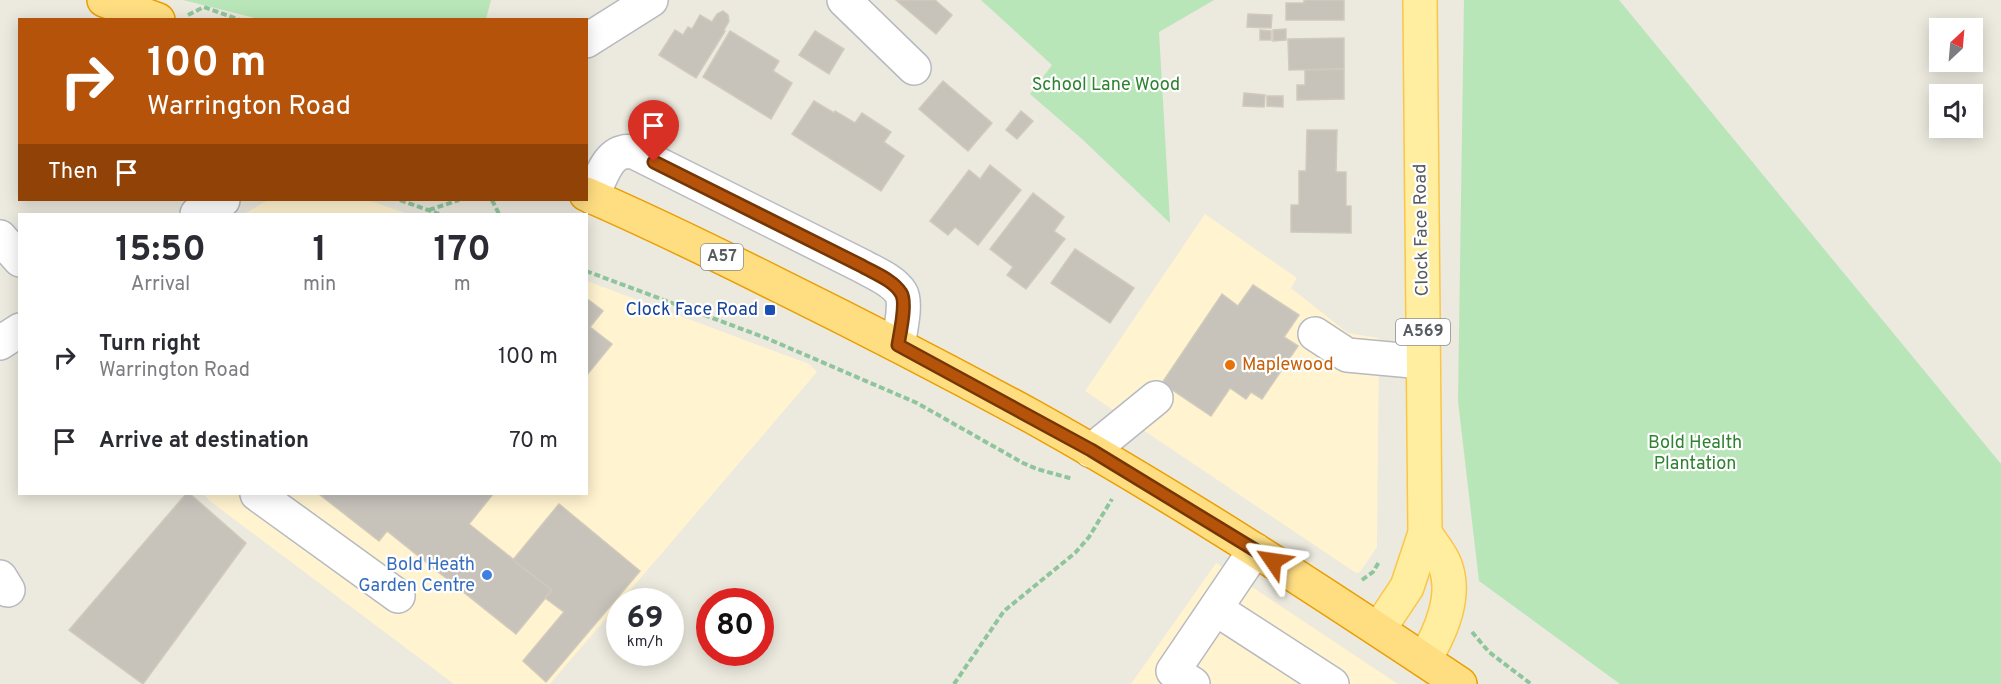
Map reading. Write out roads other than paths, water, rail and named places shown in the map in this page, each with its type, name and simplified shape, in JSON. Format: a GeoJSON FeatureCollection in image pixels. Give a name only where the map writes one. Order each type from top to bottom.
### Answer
{"type":"FeatureCollection","features":[{"type":"Feature","properties":{"kind":"highway"},"geometry":{"type":"LineString","coordinates":[[104,0],[153,18]]}},
{"type":"Feature","properties":{"kind":"highway","name":"A57"},"geometry":{"type":"LineString","coordinates":[[589,195],[695,244],[898,345],[1091,450],[1255,550],[1460,684]]}},
{"type":"Feature","properties":{"kind":"main road","name":"Clock Face Road"},"geometry":{"type":"LineString","coordinates":[[1379,629],[1407,587],[1425,533],[1420,0]]}},
{"type":"Feature","properties":{"kind":"main road"},"geometry":{"type":"LineString","coordinates":[[1424,660],[1436,641],[1446,614],[1448,585],[1445,565],[1425,533]]}},
{"type":"Feature","properties":{"kind":"street"},"geometry":{"type":"LineString","coordinates":[[588,40],[651,0]]}},
{"type":"Feature","properties":{"kind":"street"},"geometry":{"type":"LineString","coordinates":[[844,0],[914,68]]}},
{"type":"Feature","properties":{"kind":"street"},"geometry":{"type":"LineString","coordinates":[[589,195],[606,166],[615,156],[624,152],[634,152],[887,280],[902,293],[903,304],[898,345]]}},
{"type":"Feature","properties":{"kind":"street"},"geometry":{"type":"LineString","coordinates":[[199,213],[221,201]]}},
{"type":"Feature","properties":{"kind":"street"},"geometry":{"type":"LineString","coordinates":[[0,237],[18,258]]}},
{"type":"Feature","properties":{"kind":"street"},"geometry":{"type":"LineString","coordinates":[[0,343],[18,331]]}},
{"type":"Feature","properties":{"kind":"street"},"geometry":{"type":"LineString","coordinates":[[1315,334],[1347,355],[1423,362]]}},
{"type":"Feature","properties":{"kind":"street"},"geometry":{"type":"LineString","coordinates":[[1091,450],[1156,398]]}},
{"type":"Feature","properties":{"kind":"street"},"geometry":{"type":"LineString","coordinates":[[258,495],[398,596]]}},
{"type":"Feature","properties":{"kind":"street"},"geometry":{"type":"LineString","coordinates":[[1177,680],[1216,609],[1255,550]]}},
{"type":"Feature","properties":{"kind":"street"},"geometry":{"type":"LineString","coordinates":[[1216,609],[1332,684]]}},
{"type":"Feature","properties":{"kind":"place","name":"Clock Face Road"},"geometry":{"type":"Point","coordinates":[770,310]}},
{"type":"Feature","properties":{"kind":"place","name":"Maplewood"},"geometry":{"type":"Point","coordinates":[1230,365]}},
{"type":"Feature","properties":{"kind":"place","name":"Bold Heath Garden Centre"},"geometry":{"type":"Point","coordinates":[487,575]}},
{"type":"Feature","properties":{"kind":"park label","name":"School Lane Wood"},"geometry":{"type":"Point","coordinates":[1106,85]}},
{"type":"Feature","properties":{"kind":"park label","name":"Bold Health Plantation"},"geometry":{"type":"Point","coordinates":[1695,453]}}]}
